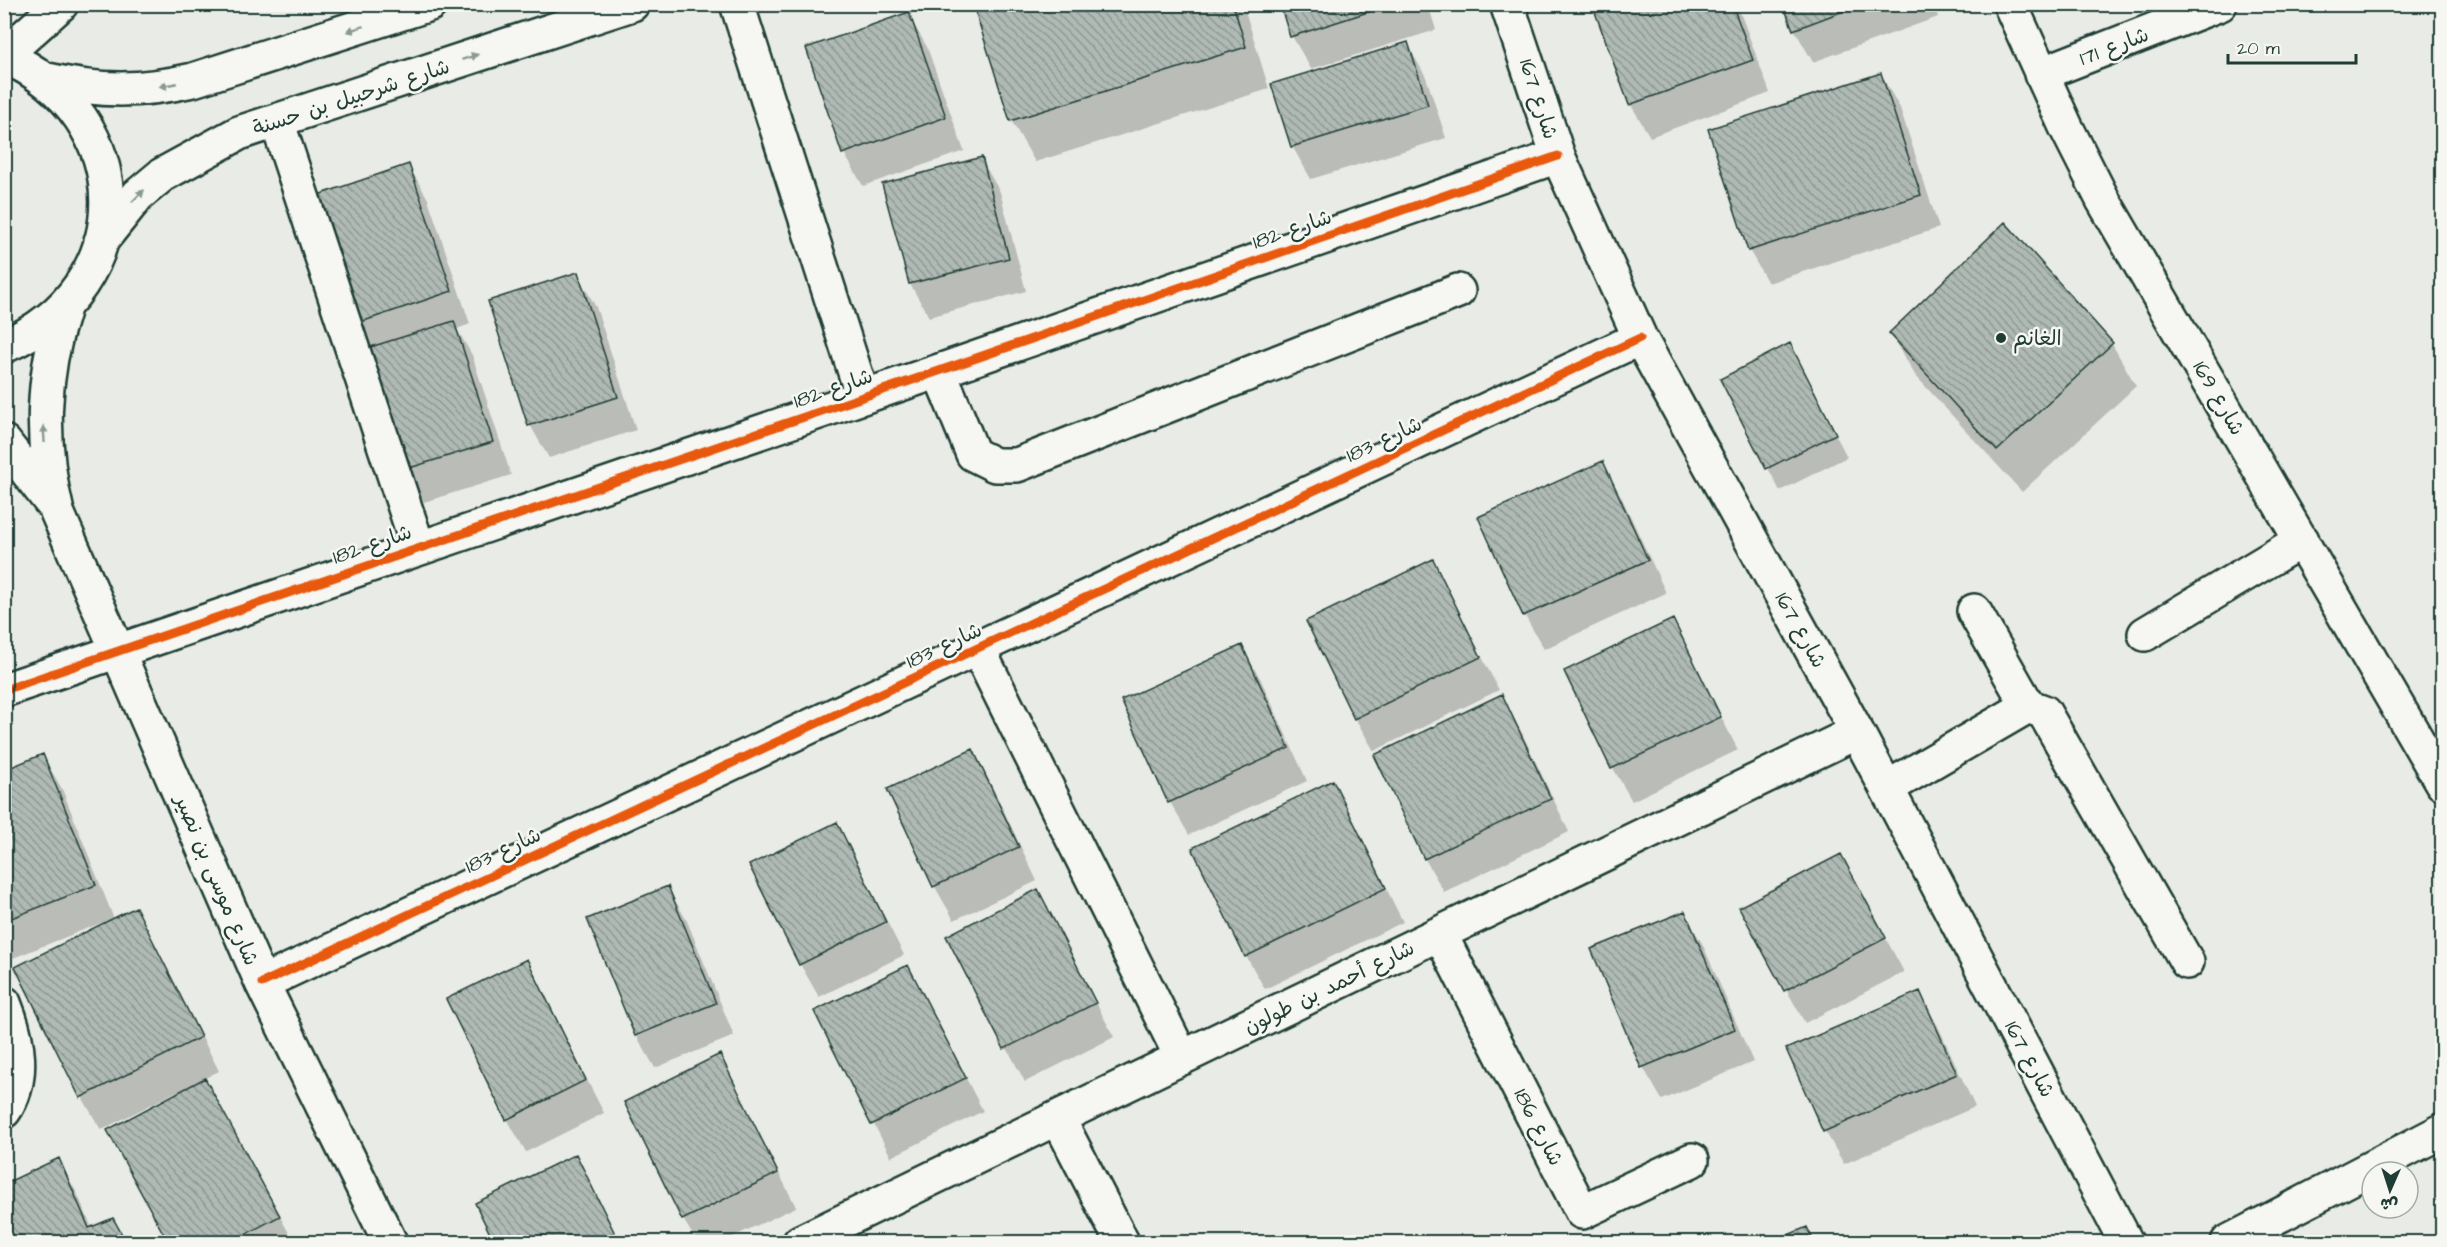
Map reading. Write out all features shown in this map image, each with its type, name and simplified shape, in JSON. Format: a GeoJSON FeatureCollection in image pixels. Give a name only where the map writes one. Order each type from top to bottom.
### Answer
{"type":"FeatureCollection","features":[{"type":"Feature","properties":{"kind":"street"},"geometry":{"type":"LineString","coordinates":[[4,346],[45,325],[64,308],[93,266],[106,216],[103,165],[95,141],[83,118],[48,80],[4,55],[61,4]]}},
{"type":"Feature","properties":{"kind":"street"},"geometry":{"type":"LineString","coordinates":[[48,80],[86,89],[113,91],[163,87],[193,80],[430,4]]}},
{"type":"Feature","properties":{"kind":"street","name":"شارع شرحبيل بن حسنة"},"geometry":{"type":"LineString","coordinates":[[101,242],[121,214],[162,175],[239,134],[632,4]]}},
{"type":"Feature","properties":{"kind":"street","name":"شارع 182"},"geometry":{"type":"LineString","coordinates":[[737,4],[862,397]]}},
{"type":"Feature","properties":{"kind":"street","name":"شارع 167"},"geometry":{"type":"LineString","coordinates":[[1507,4],[1558,156],[1640,338],[1857,732],[2126,1242]]}},
{"type":"Feature","properties":{"kind":"street","name":"شارع 169"},"geometry":{"type":"LineString","coordinates":[[2010,4],[2041,74],[2103,200],[2302,540],[2439,768]]}},
{"type":"Feature","properties":{"kind":"street","name":"شارع 171"},"geometry":{"type":"LineString","coordinates":[[2041,74],[2220,4]]}},
{"type":"Feature","properties":{"kind":"street"},"geometry":{"type":"LineString","coordinates":[[277,121],[418,547]]}},
{"type":"Feature","properties":{"kind":"street","name":"شارع 182"},"geometry":{"type":"LineString","coordinates":[[4,690],[939,371],[1558,156]]}},
{"type":"Feature","properties":{"kind":"street"},"geometry":{"type":"LineString","coordinates":[[939,371],[973,454],[995,465],[1017,465],[1458,291]]}},
{"type":"Feature","properties":{"kind":"street","name":"شارع موسى بن نصير"},"geometry":{"type":"LineString","coordinates":[[64,308],[48,365],[43,424],[50,483],[57,512],[262,983],[390,1242]]}},
{"type":"Feature","properties":{"kind":"street","name":"شارع 183"},"geometry":{"type":"LineString","coordinates":[[262,983],[1640,338]]}},
{"type":"Feature","properties":{"kind":"street","name":"شارع موسى بن نصير"},"geometry":{"type":"LineString","coordinates":[[4,442],[57,512]]}},
{"type":"Feature","properties":{"kind":"street"},"geometry":{"type":"LineString","coordinates":[[2145,634],[2302,540]]}},
{"type":"Feature","properties":{"kind":"street"},"geometry":{"type":"LineString","coordinates":[[1974,611],[2028,706],[2044,712],[2187,962]]}},
{"type":"Feature","properties":{"kind":"street","name":"شارع 183"},"geometry":{"type":"LineString","coordinates":[[978,649],[1182,1058]]}},
{"type":"Feature","properties":{"kind":"street"},"geometry":{"type":"LineString","coordinates":[[1887,788],[2028,706]]}},
{"type":"Feature","properties":{"kind":"street","name":"شارع أحمد بن طولون"},"geometry":{"type":"LineString","coordinates":[[800,1242],[1857,732]]}},
{"type":"Feature","properties":{"kind":"street","name":"شارع 186"},"geometry":{"type":"LineString","coordinates":[[1440,934],[1582,1212],[1692,1160]]}},
{"type":"Feature","properties":{"kind":"street"},"geometry":{"type":"LineString","coordinates":[[4,1003],[17,1046],[18,1068],[10,1100]]}},
{"type":"Feature","properties":{"kind":"street"},"geometry":{"type":"LineString","coordinates":[[1058,1118],[1122,1242]]}},
{"type":"Feature","properties":{"kind":"street"},"geometry":{"type":"LineString","coordinates":[[2228,1242],[2442,1131]]}},
{"type":"Feature","properties":{"kind":"building"},"geometry":{"type":"Polygon","coordinates":[[[973,4],[1233,4],[1246,47],[1010,121],[973,4]]]}},
{"type":"Feature","properties":{"kind":"building"},"geometry":{"type":"Polygon","coordinates":[[[1280,4],[1393,4],[1290,37],[1280,4]]]}},
{"type":"Feature","properties":{"kind":"building"},"geometry":{"type":"Polygon","coordinates":[[[1592,4],[1732,4],[1753,60],[1629,105],[1592,4]]]}},
{"type":"Feature","properties":{"kind":"building"},"geometry":{"type":"Polygon","coordinates":[[[1783,4],[1862,4],[1793,30],[1783,4]]]}},
{"type":"Feature","properties":{"kind":"building"},"geometry":{"type":"Polygon","coordinates":[[[909,12],[946,117],[842,154],[806,48],[909,12]]]}},
{"type":"Feature","properties":{"kind":"building"},"geometry":{"type":"Polygon","coordinates":[[[1408,42],[1428,105],[1291,147],[1271,84],[1408,42]]]}},
{"type":"Feature","properties":{"kind":"building"},"geometry":{"type":"Polygon","coordinates":[[[1881,73],[1921,195],[1748,251],[1708,129],[1881,73]]]}},
{"type":"Feature","properties":{"kind":"building"},"geometry":{"type":"Polygon","coordinates":[[[982,157],[1009,258],[909,284],[882,184],[982,157]]]}},
{"type":"Feature","properties":{"kind":"building"},"geometry":{"type":"Polygon","coordinates":[[[409,164],[452,291],[355,324],[312,197],[409,164]]]}},
{"type":"Feature","properties":{"kind":"building","name":"الغانم"},"geometry":{"type":"Polygon","coordinates":[[[2005,222],[2113,343],[1997,451],[1889,333],[2005,222]]]}},
{"type":"Feature","properties":{"kind":"building"},"geometry":{"type":"Polygon","coordinates":[[[578,272],[618,397],[528,426],[488,301],[578,272]]]}},
{"type":"Feature","properties":{"kind":"building"},"geometry":{"type":"Polygon","coordinates":[[[454,321],[493,442],[403,470],[364,349],[454,321]]]}},
{"type":"Feature","properties":{"kind":"building"},"geometry":{"type":"Polygon","coordinates":[[[1790,343],[1836,434],[1766,469],[1720,379],[1790,343]]]}},
{"type":"Feature","properties":{"kind":"building"},"geometry":{"type":"Polygon","coordinates":[[[1603,461],[1648,560],[1523,616],[1478,517],[1603,461]]]}},
{"type":"Feature","properties":{"kind":"building"},"geometry":{"type":"Polygon","coordinates":[[[1433,559],[1481,657],[1354,719],[1306,621],[1433,559]]]}},
{"type":"Feature","properties":{"kind":"building"},"geometry":{"type":"Polygon","coordinates":[[[1673,619],[1721,717],[1611,769],[1564,671],[1673,619]]]}},
{"type":"Feature","properties":{"kind":"building"},"geometry":{"type":"Polygon","coordinates":[[[1242,645],[1289,748],[1168,803],[1121,700],[1242,645]]]}},
{"type":"Feature","properties":{"kind":"building"},"geometry":{"type":"Polygon","coordinates":[[[1502,694],[1551,799],[1424,859],[1374,755],[1502,694]]]}},
{"type":"Feature","properties":{"kind":"building"},"geometry":{"type":"Polygon","coordinates":[[[973,749],[1019,847],[933,887],[887,789],[973,749]]]}},
{"type":"Feature","properties":{"kind":"building"},"geometry":{"type":"Polygon","coordinates":[[[43,754],[96,885],[4,921],[4,770],[43,754]]]}},
{"type":"Feature","properties":{"kind":"building"},"geometry":{"type":"Polygon","coordinates":[[[1333,780],[1386,888],[1245,957],[1192,848],[1333,780]]]}},
{"type":"Feature","properties":{"kind":"building"},"geometry":{"type":"Polygon","coordinates":[[[837,822],[886,922],[799,965],[749,865],[837,822]]]}},
{"type":"Feature","properties":{"kind":"building"},"geometry":{"type":"Polygon","coordinates":[[[1841,854],[1886,938],[1784,991],[1739,907],[1841,854]]]}},
{"type":"Feature","properties":{"kind":"building"},"geometry":{"type":"Polygon","coordinates":[[[668,886],[716,1003],[635,1036],[587,919],[668,886]]]}},
{"type":"Feature","properties":{"kind":"building"},"geometry":{"type":"Polygon","coordinates":[[[1038,889],[1096,1003],[1004,1049],[946,936],[1038,889]]]}},
{"type":"Feature","properties":{"kind":"building"},"geometry":{"type":"Polygon","coordinates":[[[136,907],[201,1037],[80,1098],[15,967],[136,907]]]}},
{"type":"Feature","properties":{"kind":"building"},"geometry":{"type":"Polygon","coordinates":[[[1685,911],[1735,1029],[1641,1068],[1591,949],[1685,911]]]}},
{"type":"Feature","properties":{"kind":"building"},"geometry":{"type":"Polygon","coordinates":[[[527,959],[586,1080],[506,1120],[446,999],[527,959]]]}},
{"type":"Feature","properties":{"kind":"building"},"geometry":{"type":"Polygon","coordinates":[[[908,965],[966,1078],[871,1125],[814,1011],[908,965]]]}},
{"type":"Feature","properties":{"kind":"building"},"geometry":{"type":"Polygon","coordinates":[[[1920,991],[1957,1074],[1823,1132],[1786,1049],[1920,991]]]}},
{"type":"Feature","properties":{"kind":"building"},"geometry":{"type":"Polygon","coordinates":[[[720,1054],[778,1173],[682,1220],[624,1102],[720,1054]]]}},
{"type":"Feature","properties":{"kind":"building"},"geometry":{"type":"Polygon","coordinates":[[[205,1078],[280,1216],[231,1242],[168,1242],[107,1130],[205,1078]]]}},
{"type":"Feature","properties":{"kind":"building"},"geometry":{"type":"Polygon","coordinates":[[[576,1154],[619,1242],[494,1242],[475,1203],[576,1154]]]}},
{"type":"Feature","properties":{"kind":"building"},"geometry":{"type":"Polygon","coordinates":[[[59,1158],[89,1228],[113,1218],[126,1242],[4,1242],[4,1184],[59,1158]]]}},
{"type":"Feature","properties":{"kind":"building"},"geometry":{"type":"Polygon","coordinates":[[[1807,1227],[1814,1242],[1771,1242],[1807,1227]]]}},
{"type":"Feature","properties":{"kind":"cycle path"},"geometry":{"type":"LineString","coordinates":[[4,690],[939,371],[1558,156]]}},
{"type":"Feature","properties":{"kind":"cycle path"},"geometry":{"type":"LineString","coordinates":[[262,983],[1640,338]]}},
{"type":"Feature","properties":{"kind":"place","name":"الغانم"},"geometry":{"type":"Point","coordinates":[2001,338]}}]}
